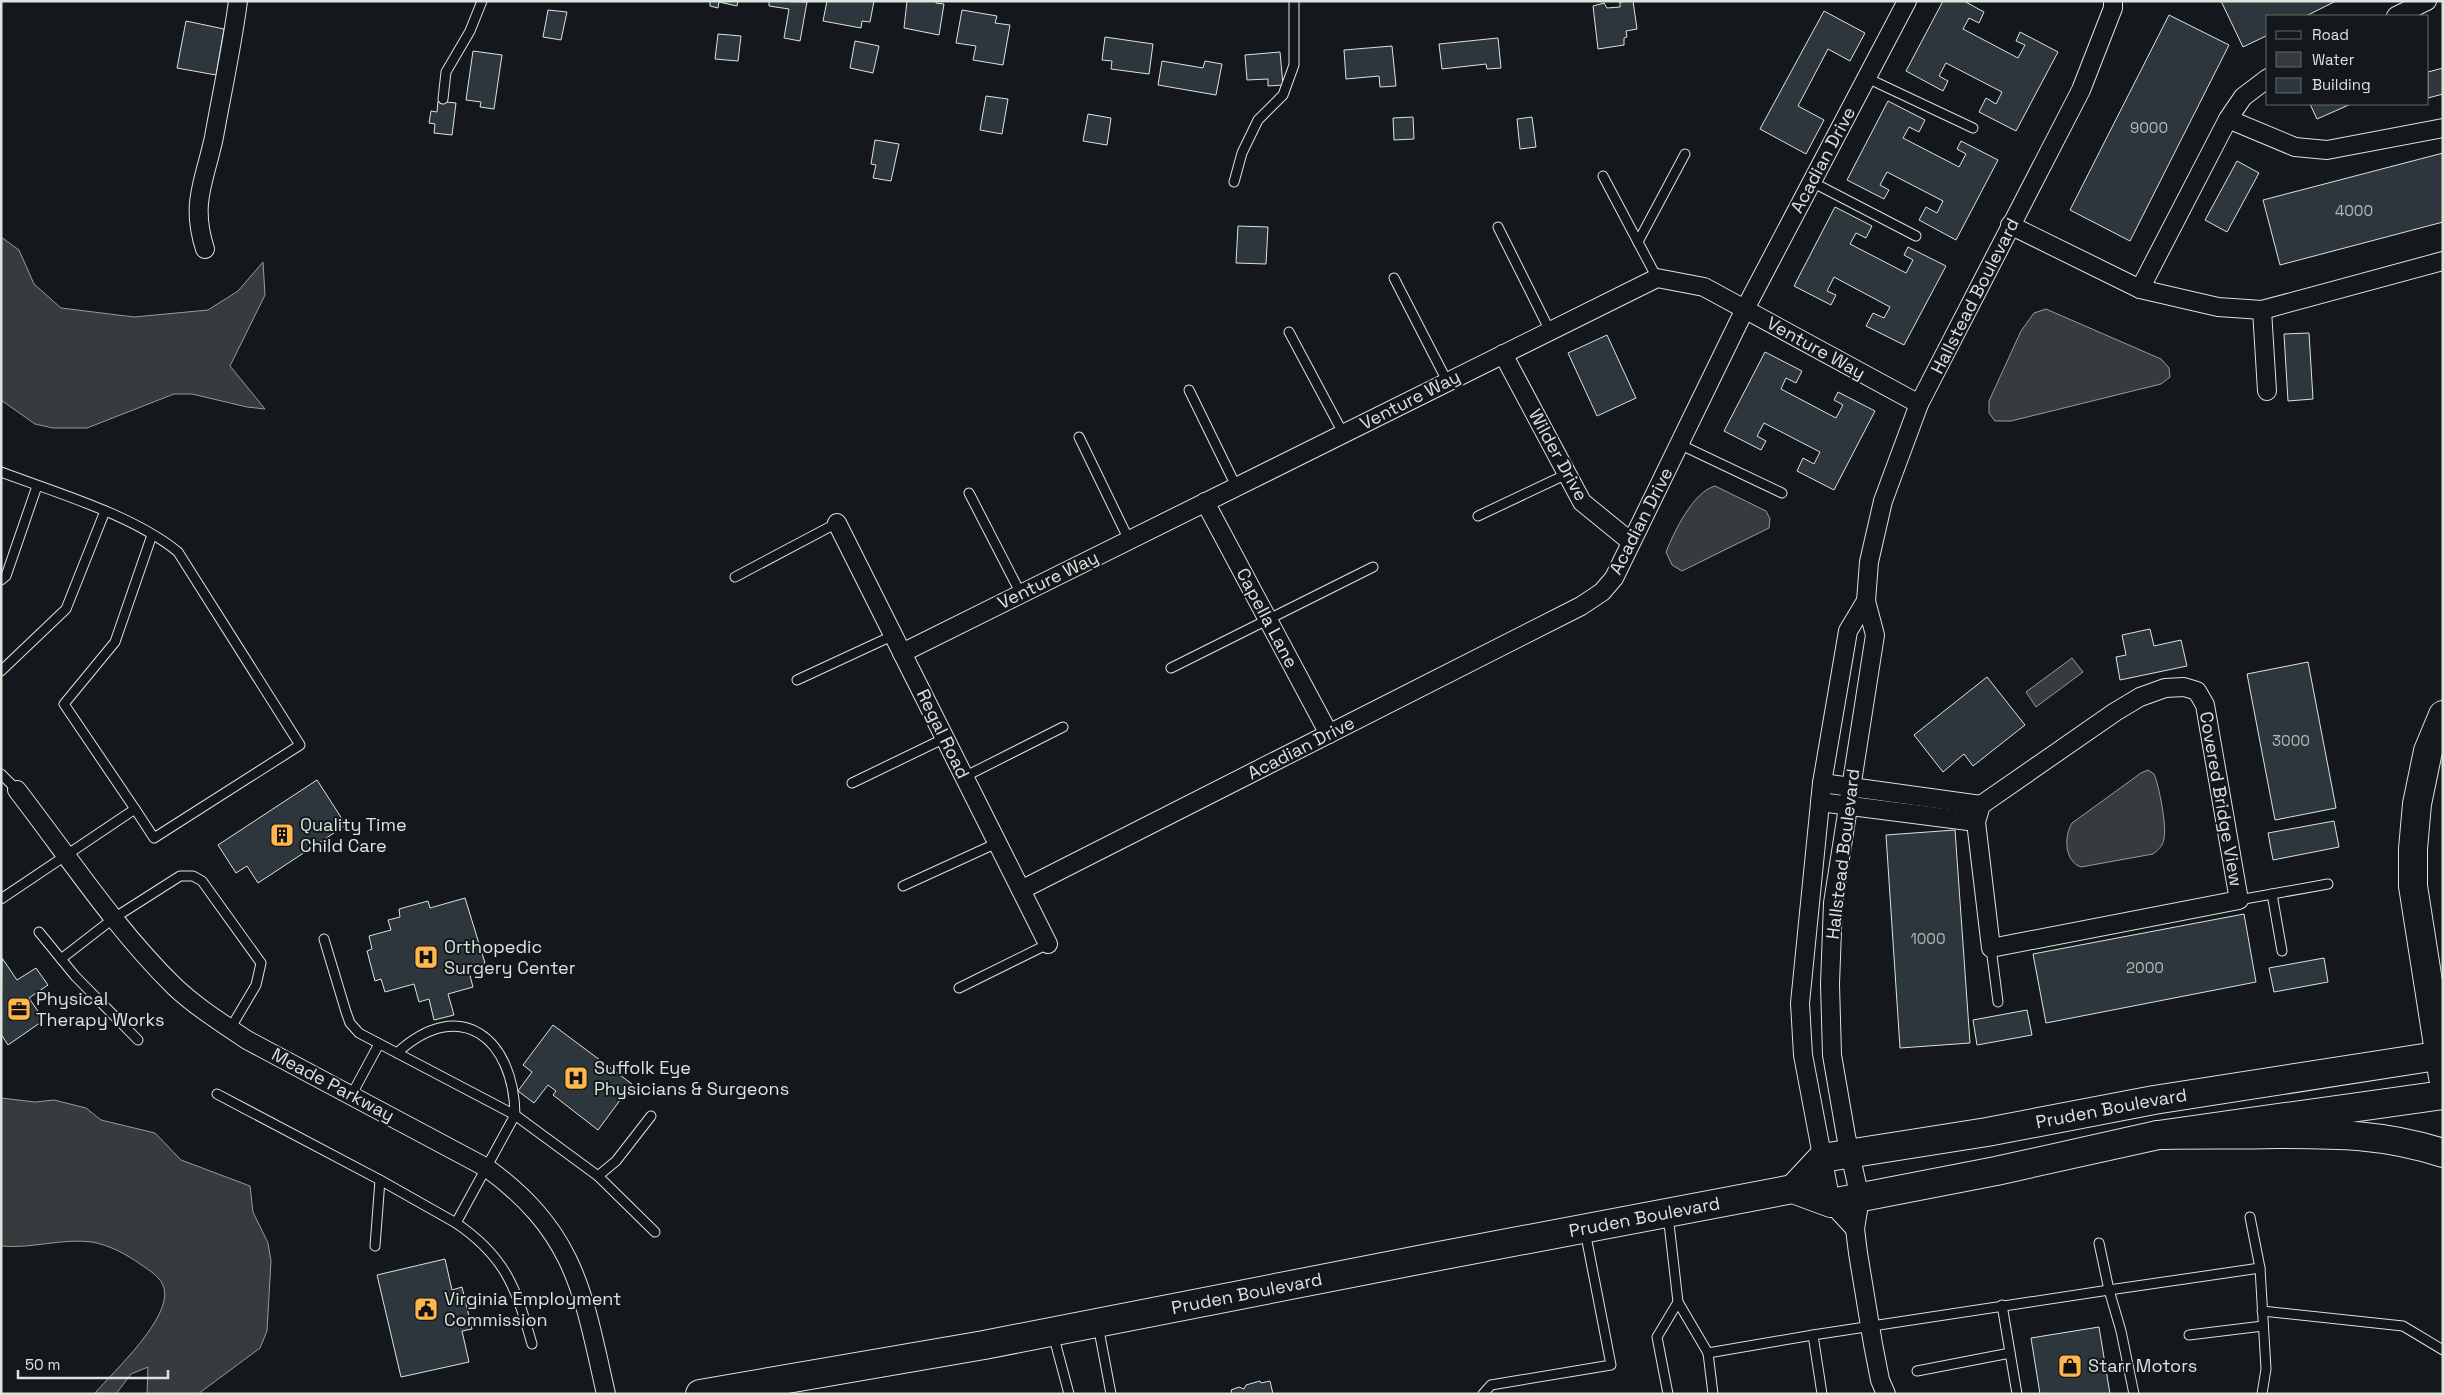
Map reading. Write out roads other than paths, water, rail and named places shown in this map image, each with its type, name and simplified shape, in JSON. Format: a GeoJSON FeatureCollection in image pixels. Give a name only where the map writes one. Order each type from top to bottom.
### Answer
{"type":"FeatureCollection","features":[{"type":"Feature","properties":{"kind":"main road"},"geometry":{"type":"LineString","coordinates":[[2442,1063],[2413,886],[2413,849],[2417,804],[2428,751],[2443,715]]}},
{"type":"Feature","properties":{"kind":"main road","name":"Pruden Boulevard"},"geometry":{"type":"LineString","coordinates":[[1822,1158],[1987,1132],[2154,1100],[2442,1063]]}},
{"type":"Feature","properties":{"kind":"main road","name":"Pruden Boulevard"},"geometry":{"type":"LineString","coordinates":[[1831,1203],[1996,1171],[2158,1135],[2443,1095]]}},
{"type":"Feature","properties":{"kind":"main road"},"geometry":{"type":"LineString","coordinates":[[2158,1135],[2335,1133],[2378,1137],[2443,1153]]}},
{"type":"Feature","properties":{"kind":"main road"},"geometry":{"type":"LineString","coordinates":[[1822,1158],[1793,1189],[1831,1203]]}},
{"type":"Feature","properties":{"kind":"main road","name":"Pruden Boulevard"},"geometry":{"type":"LineString","coordinates":[[700,1394],[1052,1332],[1793,1189]]}},
{"type":"Feature","properties":{"kind":"street"},"geometry":{"type":"LineString","coordinates":[[205,249],[198,213],[199,190],[212,145],[238,1]]}},
{"type":"Feature","properties":{"kind":"street","name":"Acadian Drive"},"geometry":{"type":"LineString","coordinates":[[1021,890],[1581,606],[1602,592],[1614,578],[1745,309],[1907,1]]}},
{"type":"Feature","properties":{"kind":"street","name":"Hallstead Boulevard"},"geometry":{"type":"LineString","coordinates":[[1860,1198],[1832,1055],[1830,984],[1833,904],[1875,635],[1866,601],[1869,562],[1883,501],[1919,404],[2081,90],[2113,8],[2113,1]]}},
{"type":"Feature","properties":{"kind":"street"},"geometry":{"type":"LineString","coordinates":[[2398,15],[2427,1]]}},
{"type":"Feature","properties":{"kind":"street"},"geometry":{"type":"LineString","coordinates":[[2140,289],[2228,119],[2243,97],[2266,80]]}},
{"type":"Feature","properties":{"kind":"street"},"geometry":{"type":"LineString","coordinates":[[2228,119],[2295,147],[2327,150],[2443,128]]}},
{"type":"Feature","properties":{"kind":"street"},"geometry":{"type":"LineString","coordinates":[[2010,225],[2140,289],[2218,307],[2262,310],[2443,262]]}},
{"type":"Feature","properties":{"kind":"street","name":"Venture Way"},"geometry":{"type":"LineString","coordinates":[[902,653],[1657,278],[1704,288],[1919,404]]}},
{"type":"Feature","properties":{"kind":"street"},"geometry":{"type":"LineString","coordinates":[[2262,310],[2267,391]]}},
{"type":"Feature","properties":{"kind":"street","name":"Wilder Drive"},"geometry":{"type":"LineString","coordinates":[[1503,354],[1582,502],[1631,542]]}},
{"type":"Feature","properties":{"kind":"street","name":"Capella Lane"},"geometry":{"type":"LineString","coordinates":[[1205,502],[1329,734]]}},
{"type":"Feature","properties":{"kind":"street","name":"Regal Road"},"geometry":{"type":"LineString","coordinates":[[837,523],[1048,944]]}},
{"type":"Feature","properties":{"kind":"street","name":"Hallstead Boulevard"},"geometry":{"type":"LineString","coordinates":[[1831,1203],[1803,1055],[1800,1004],[1822,783],[1848,631],[1866,601]]}},
{"type":"Feature","properties":{"kind":"street","name":"Covered Bridge View"},"geometry":{"type":"LineString","coordinates":[[1981,805],[2115,712],[2140,697],[2165,688],[2184,687],[2197,691],[2205,705],[2239,900],[1991,948]]}},
{"type":"Feature","properties":{"kind":"street"},"geometry":{"type":"LineString","coordinates":[[1822,783],[1981,805],[1976,822],[1991,948]]}},
{"type":"Feature","properties":{"kind":"street","name":"Meade Parkway"},"geometry":{"type":"LineString","coordinates":[[17,790],[144,955],[176,987],[210,1016],[230,1029],[487,1168],[513,1187],[532,1205],[566,1253],[580,1284],[606,1394]]}},
{"type":"Feature","properties":{"kind":"street"},"geometry":{"type":"LineString","coordinates":[[1820,802],[1976,822]]}},
{"type":"Feature","properties":{"kind":"street"},"geometry":{"type":"LineString","coordinates":[[1860,1198],[1855,1229],[1870,1327],[1880,1380],[1886,1394]]}},
{"type":"Feature","properties":{"kind":"street"},"geometry":{"type":"LineString","coordinates":[[1831,1203],[1855,1229]]}},
{"type":"Feature","properties":{"kind":"lane"},"geometry":{"type":"LineString","coordinates":[[443,99],[446,72],[470,31],[482,1]]}},
{"type":"Feature","properties":{"kind":"lane"},"geometry":{"type":"LineString","coordinates":[[1234,182],[1242,153],[1258,120],[1284,95],[1294,66],[1294,1]]}},
{"type":"Feature","properties":{"kind":"lane"},"geometry":{"type":"LineString","coordinates":[[1867,78],[1973,128]]}},
{"type":"Feature","properties":{"kind":"lane"},"geometry":{"type":"LineString","coordinates":[[1638,242],[1685,154]]}},
{"type":"Feature","properties":{"kind":"lane"},"geometry":{"type":"LineString","coordinates":[[1604,176],[1657,278]]}},
{"type":"Feature","properties":{"kind":"lane"},"geometry":{"type":"LineString","coordinates":[[1812,182],[1916,236]]}},
{"type":"Feature","properties":{"kind":"lane"},"geometry":{"type":"LineString","coordinates":[[1498,226],[1550,331]]}},
{"type":"Feature","properties":{"kind":"lane"},"geometry":{"type":"LineString","coordinates":[[1394,278],[1447,381]]}},
{"type":"Feature","properties":{"kind":"lane"},"geometry":{"type":"LineString","coordinates":[[1290,332],[1343,434]]}},
{"type":"Feature","properties":{"kind":"lane"},"geometry":{"type":"LineString","coordinates":[[1189,390],[1236,486]]}},
{"type":"Feature","properties":{"kind":"lane"},"geometry":{"type":"LineString","coordinates":[[1080,437],[1130,540]]}},
{"type":"Feature","properties":{"kind":"lane"},"geometry":{"type":"LineString","coordinates":[[1679,444],[1782,493]]}},
{"type":"Feature","properties":{"kind":"lane"},"geometry":{"type":"LineString","coordinates":[[1,472],[105,511],[152,534],[164,540],[178,552],[300,745],[154,838],[64,704],[115,642],[152,534]]}},
{"type":"Feature","properties":{"kind":"lane"},"geometry":{"type":"LineString","coordinates":[[1478,516],[1567,474]]}},
{"type":"Feature","properties":{"kind":"lane"},"geometry":{"type":"LineString","coordinates":[[1,580],[6,576],[37,486]]}},
{"type":"Feature","properties":{"kind":"lane"},"geometry":{"type":"LineString","coordinates":[[969,493],[1021,594]]}},
{"type":"Feature","properties":{"kind":"lane"},"geometry":{"type":"LineString","coordinates":[[1,671],[66,609],[105,511]]}},
{"type":"Feature","properties":{"kind":"lane"},"geometry":{"type":"LineString","coordinates":[[735,577],[837,523]]}},
{"type":"Feature","properties":{"kind":"lane"},"geometry":{"type":"LineString","coordinates":[[1171,668],[1373,567]]}},
{"type":"Feature","properties":{"kind":"lane"},"geometry":{"type":"LineString","coordinates":[[797,680],[894,635]]}},
{"type":"Feature","properties":{"kind":"lane"},"geometry":{"type":"LineString","coordinates":[[964,778],[1063,727]]}},
{"type":"Feature","properties":{"kind":"lane"},"geometry":{"type":"LineString","coordinates":[[852,783],[945,738]]}},
{"type":"Feature","properties":{"kind":"lane"},"geometry":{"type":"LineString","coordinates":[[1,774],[17,790]]}},
{"type":"Feature","properties":{"kind":"lane"},"geometry":{"type":"LineString","coordinates":[[1,899],[135,809]]}},
{"type":"Feature","properties":{"kind":"lane"},"geometry":{"type":"LineString","coordinates":[[903,886],[997,843]]}},
{"type":"Feature","properties":{"kind":"lane"},"geometry":{"type":"LineString","coordinates":[[61,959],[114,918],[180,876],[192,876],[202,881],[261,963],[256,985],[230,1029]]}},
{"type":"Feature","properties":{"kind":"lane"},"geometry":{"type":"LineString","coordinates":[[2239,900],[2328,884]]}},
{"type":"Feature","properties":{"kind":"lane"},"geometry":{"type":"LineString","coordinates":[[2272,894],[2282,951]]}},
{"type":"Feature","properties":{"kind":"lane"},"geometry":{"type":"LineString","coordinates":[[39,932],[74,976],[138,1040]]}},
{"type":"Feature","properties":{"kind":"lane"},"geometry":{"type":"LineString","coordinates":[[324,939],[350,1023],[360,1033],[515,1115],[598,1176],[655,1232]]}},
{"type":"Feature","properties":{"kind":"lane"},"geometry":{"type":"LineString","coordinates":[[959,988],[1048,944]]}},
{"type":"Feature","properties":{"kind":"lane"},"geometry":{"type":"LineString","coordinates":[[1991,948],[1998,1002]]}},
{"type":"Feature","properties":{"kind":"lane"},"geometry":{"type":"LineString","coordinates":[[397,1053],[412,1040],[444,1028],[462,1026],[488,1038],[500,1051],[508,1067],[515,1098],[515,1115],[456,1224]]}},
{"type":"Feature","properties":{"kind":"lane"},"geometry":{"type":"LineString","coordinates":[[352,1094],[379,1044]]}},
{"type":"Feature","properties":{"kind":"lane"},"geometry":{"type":"LineString","coordinates":[[217,1094],[380,1180],[474,1236],[503,1266],[520,1302],[532,1344]]}},
{"type":"Feature","properties":{"kind":"lane"},"geometry":{"type":"LineString","coordinates":[[598,1176],[616,1161],[651,1116]]}},
{"type":"Feature","properties":{"kind":"lane"},"geometry":{"type":"LineString","coordinates":[[374,1246],[380,1180]]}},
{"type":"Feature","properties":{"kind":"lane"},"geometry":{"type":"LineString","coordinates":[[1668,1212],[1678,1302],[1708,1353],[1713,1394]]}},
{"type":"Feature","properties":{"kind":"lane"},"geometry":{"type":"LineString","coordinates":[[2250,1217],[2260,1268],[2266,1370],[2262,1394]]}},
{"type":"Feature","properties":{"kind":"lane"},"geometry":{"type":"LineString","coordinates":[[1483,1394],[1491,1385],[1611,1365],[1585,1228]]}},
{"type":"Feature","properties":{"kind":"lane"},"geometry":{"type":"LineString","coordinates":[[2099,1243],[2108,1290],[2121,1331],[2134,1394]]}},
{"type":"Feature","properties":{"kind":"lane"},"geometry":{"type":"LineString","coordinates":[[1708,1353],[2002,1305],[2260,1268]]}},
{"type":"Feature","properties":{"kind":"lane"},"geometry":{"type":"LineString","coordinates":[[1668,1394],[1657,1337],[1678,1302]]}},
{"type":"Feature","properties":{"kind":"lane"},"geometry":{"type":"LineString","coordinates":[[2002,1305],[2017,1394]]}},
{"type":"Feature","properties":{"kind":"lane"},"geometry":{"type":"LineString","coordinates":[[2262,1310],[2403,1326],[2443,1350]]}},
{"type":"Feature","properties":{"kind":"lane"},"geometry":{"type":"LineString","coordinates":[[1098,1323],[1111,1394]]}},
{"type":"Feature","properties":{"kind":"lane"},"geometry":{"type":"LineString","coordinates":[[2190,1336],[2263,1326]]}},
{"type":"Feature","properties":{"kind":"lane"},"geometry":{"type":"LineString","coordinates":[[1052,1332],[1069,1394]]}},
{"type":"Feature","properties":{"kind":"lane"},"geometry":{"type":"LineString","coordinates":[[1813,1335],[1822,1394]]}},
{"type":"Feature","properties":{"kind":"lane"},"geometry":{"type":"LineString","coordinates":[[1917,1371],[2010,1353]]}},
{"type":"Feature","properties":{"kind":"water"},"geometry":{"type":"Polygon","coordinates":[[[1,237],[19,250],[34,284],[61,308],[134,317],[208,310],[238,291],[263,262],[265,295],[230,366],[265,409],[247,407],[192,394],[174,394],[87,428],[53,428],[35,424],[1,400],[1,237]]]}},
{"type":"Feature","properties":{"kind":"water"},"geometry":{"type":"Polygon","coordinates":[[[2046,309],[2161,359],[2169,368],[2170,377],[2161,384],[2011,421],[1995,421],[1989,413],[1989,401],[2021,331],[2034,313],[2046,309]]]}},
{"type":"Feature","properties":{"kind":"water"},"geometry":{"type":"Polygon","coordinates":[[[1715,486],[1766,511],[1770,519],[1769,528],[1682,571],[1672,565],[1666,552],[1679,524],[1692,504],[1699,496],[1715,486]]]}},
{"type":"Feature","properties":{"kind":"water"},"geometry":{"type":"Polygon","coordinates":[[[2072,658],[2083,672],[2036,707],[2026,692],[2072,658]]]}},
{"type":"Feature","properties":{"kind":"water"},"geometry":{"type":"Polygon","coordinates":[[[2148,770],[2154,774],[2162,806],[2165,833],[2160,848],[2153,854],[2081,867],[2075,864],[2067,848],[2069,828],[2072,823],[2141,773],[2148,770]]]}},
{"type":"Feature","properties":{"kind":"water"},"geometry":{"type":"Polygon","coordinates":[[[1,1098],[35,1102],[54,1100],[86,1108],[101,1120],[155,1133],[181,1160],[250,1186],[253,1212],[268,1243],[271,1261],[267,1331],[260,1348],[198,1394],[147,1394],[148,1367],[131,1374],[116,1394],[95,1393],[140,1344],[151,1329],[164,1300],[164,1288],[157,1277],[135,1260],[98,1243],[69,1241],[13,1247],[1,1246],[1,1098]]]}},
{"type":"Feature","properties":{"kind":"place","name":"Quality Time Child Care"},"geometry":{"type":"Point","coordinates":[282,835]}},
{"type":"Feature","properties":{"kind":"place","name":"Orthopedic Surgery Center"},"geometry":{"type":"Point","coordinates":[426,957]}},
{"type":"Feature","properties":{"kind":"place","name":"Physical Therapy Works"},"geometry":{"type":"Point","coordinates":[19,1009]}},
{"type":"Feature","properties":{"kind":"place","name":"Suffolk Eye Physicians & Surgeons"},"geometry":{"type":"Point","coordinates":[576,1078]}},
{"type":"Feature","properties":{"kind":"place","name":"Virginia Employment Commission"},"geometry":{"type":"Point","coordinates":[426,1309]}},
{"type":"Feature","properties":{"kind":"place","name":"Starr Motors"},"geometry":{"type":"Point","coordinates":[2070,1366]}}]}
